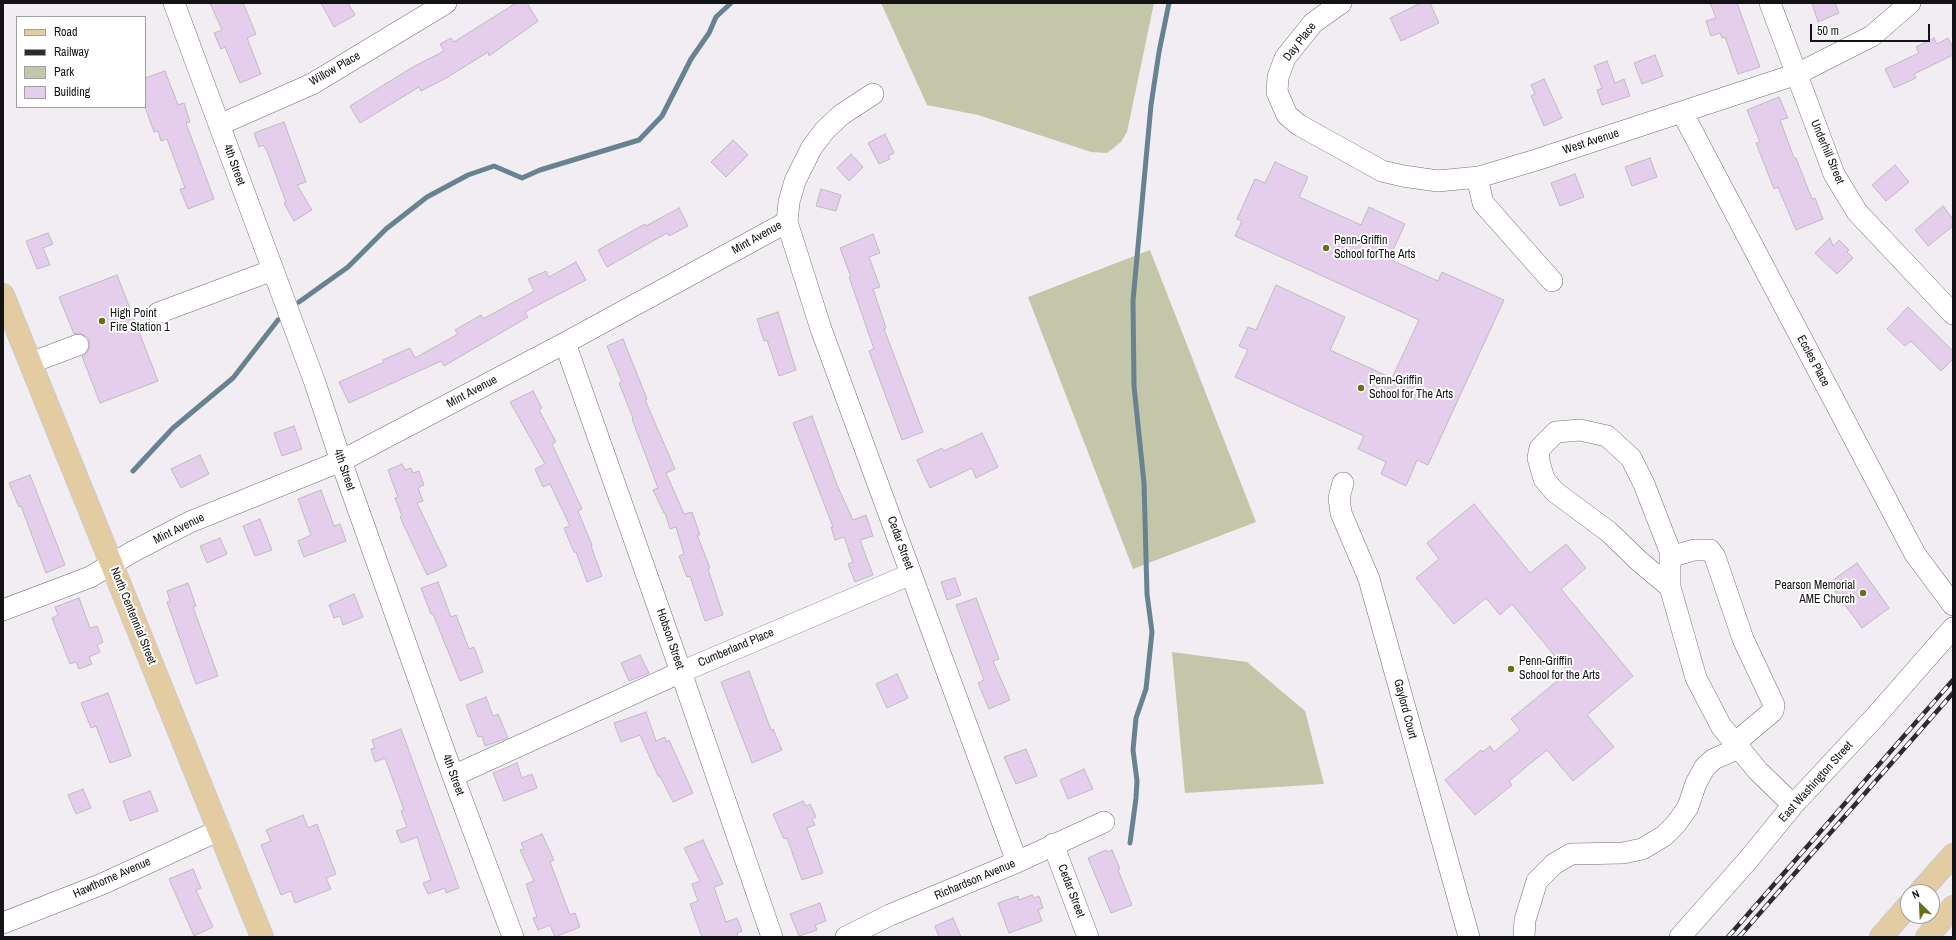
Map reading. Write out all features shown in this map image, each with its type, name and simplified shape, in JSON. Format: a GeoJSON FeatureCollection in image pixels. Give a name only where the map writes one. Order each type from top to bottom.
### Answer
{"type":"FeatureCollection","features":[{"type":"Feature","properties":{"kind":"main road","name":"North Centennial Street"},"geometry":{"type":"LineString","coordinates":[[3,295],[113,564],[262,937]]}},
{"type":"Feature","properties":{"kind":"main road"},"geometry":{"type":"LineString","coordinates":[[1927,884],[1953,855]]}},
{"type":"Feature","properties":{"kind":"main road"},"geometry":{"type":"LineString","coordinates":[[1927,937],[1953,907]]}},
{"type":"Feature","properties":{"kind":"main road"},"geometry":{"type":"LineString","coordinates":[[1881,937],[1900,915]]}},
{"type":"Feature","properties":{"kind":"street","name":"4th Street"},"geometry":{"type":"LineString","coordinates":[[174,3],[315,383],[341,461],[453,776],[513,937]]}},
{"type":"Feature","properties":{"kind":"street","name":"Willow Place"},"geometry":{"type":"LineString","coordinates":[[219,125],[312,84],[446,3]]}},
{"type":"Feature","properties":{"kind":"street","name":"Day Place"},"geometry":{"type":"LineString","coordinates":[[1277,92],[1278,77],[1285,58],[1313,23],[1341,3]]}},
{"type":"Feature","properties":{"kind":"street","name":"Underhill Street"},"geometry":{"type":"LineString","coordinates":[[1770,3],[1834,174],[1857,212],[1953,314]]}},
{"type":"Feature","properties":{"kind":"street","name":"West Avenue"},"geometry":{"type":"LineString","coordinates":[[1277,92],[1287,115],[1298,125],[1382,171],[1403,176],[1438,181],[1477,177],[1536,160],[1797,74],[1872,36],[1910,3]]}},
{"type":"Feature","properties":{"kind":"street","name":"Mint Avenue"},"geometry":{"type":"LineString","coordinates":[[3,610],[90,578],[134,551],[190,522],[341,461],[565,343],[787,222],[789,202],[795,181],[812,147],[825,130],[841,115],[873,94]]}},
{"type":"Feature","properties":{"kind":"street","name":"Eccles Place"},"geometry":{"type":"LineString","coordinates":[[1682,112],[1915,554],[1953,605]]}},
{"type":"Feature","properties":{"kind":"street"},"geometry":{"type":"LineString","coordinates":[[1477,177],[1483,203],[1552,281]]}},
{"type":"Feature","properties":{"kind":"street","name":"Cedar Street"},"geometry":{"type":"LineString","coordinates":[[787,222],[821,329],[1017,862]]}},
{"type":"Feature","properties":{"kind":"street"},"geometry":{"type":"LineString","coordinates":[[158,313],[273,270]]}},
{"type":"Feature","properties":{"kind":"street","name":"Hobson Street"},"geometry":{"type":"LineString","coordinates":[[565,343],[682,672],[772,937]]}},
{"type":"Feature","properties":{"kind":"street"},"geometry":{"type":"LineString","coordinates":[[30,363],[78,345]]}},
{"type":"Feature","properties":{"kind":"street"},"geometry":{"type":"LineString","coordinates":[[1670,587],[1639,561],[1609,532],[1555,492],[1544,479],[1538,458],[1540,448],[1556,432],[1580,430],[1607,436],[1631,458],[1644,484],[1670,551],[1670,587],[1696,678],[1721,726],[1758,771],[1793,805]]}},
{"type":"Feature","properties":{"kind":"street","name":"Gaylord Court"},"geometry":{"type":"LineString","coordinates":[[1342,483],[1339,498],[1341,513],[1369,579],[1469,937]]}},
{"type":"Feature","properties":{"kind":"street"},"geometry":{"type":"LineString","coordinates":[[1524,937],[1525,920],[1537,881],[1554,864],[1571,854],[1623,853],[1642,849],[1664,836],[1676,824],[1688,807],[1696,782],[1706,767],[1714,759],[1737,746],[1773,711],[1774,705],[1743,639],[1715,557],[1710,550],[1694,550],[1670,557]]}},
{"type":"Feature","properties":{"kind":"street","name":"Cumberland Place"},"geometry":{"type":"LineString","coordinates":[[453,776],[682,672],[911,574]]}},
{"type":"Feature","properties":{"kind":"street","name":"East Washington Street"},"geometry":{"type":"LineString","coordinates":[[1680,937],[1748,860],[1793,805],[1875,718],[1953,628]]}},
{"type":"Feature","properties":{"kind":"street","name":"Richardson Avenue"},"geometry":{"type":"LineString","coordinates":[[846,937],[890,915],[1017,862],[1053,844],[1104,822]]}},
{"type":"Feature","properties":{"kind":"street","name":"Hawthorne Avenue"},"geometry":{"type":"LineString","coordinates":[[3,923],[102,884],[220,830]]}},
{"type":"Feature","properties":{"kind":"street","name":"Cedar Street"},"geometry":{"type":"LineString","coordinates":[[1053,844],[1088,937]]}},
{"type":"Feature","properties":{"kind":"green space"},"geometry":{"type":"Polygon","coordinates":[[[881,3],[1154,3],[1127,132],[1121,142],[1107,153],[1091,152],[978,115],[927,105],[881,3]]]}},
{"type":"Feature","properties":{"kind":"green space"},"geometry":{"type":"Polygon","coordinates":[[[1150,250],[1256,522],[1133,569],[1028,297],[1150,250]]]}},
{"type":"Feature","properties":{"kind":"green space"},"geometry":{"type":"Polygon","coordinates":[[[1172,652],[1247,662],[1305,711],[1324,784],[1185,793],[1172,652]]]}},
{"type":"Feature","properties":{"kind":"building"},"geometry":{"type":"Polygon","coordinates":[[[210,3],[243,3],[256,34],[247,38],[261,74],[240,83],[225,47],[221,49],[214,33],[222,30],[210,3]]]}},
{"type":"Feature","properties":{"kind":"building"},"geometry":{"type":"Polygon","coordinates":[[[321,3],[348,3],[355,15],[334,27],[321,3]]]}},
{"type":"Feature","properties":{"kind":"building"},"geometry":{"type":"Polygon","coordinates":[[[516,3],[527,3],[538,21],[489,56],[488,52],[448,77],[421,91],[419,87],[360,123],[350,106],[411,68],[444,51],[440,44],[451,38],[454,42],[516,3]]]}},
{"type":"Feature","properties":{"kind":"building"},"geometry":{"type":"Polygon","coordinates":[[[1421,3],[1430,3],[1439,23],[1401,41],[1390,18],[1421,3]]]}},
{"type":"Feature","properties":{"kind":"building"},"geometry":{"type":"Polygon","coordinates":[[[1710,3],[1737,3],[1760,67],[1738,74],[1725,37],[1722,38],[1720,33],[1711,36],[1706,21],[1716,18],[1710,3]]]}},
{"type":"Feature","properties":{"kind":"building"},"geometry":{"type":"Polygon","coordinates":[[[1812,3],[1835,3],[1839,13],[1818,22],[1812,3]]]}},
{"type":"Feature","properties":{"kind":"building"},"geometry":{"type":"Polygon","coordinates":[[[1934,38],[1937,44],[1948,38],[1953,48],[1953,55],[1914,74],[1916,78],[1894,88],[1885,69],[1919,53],[1916,47],[1934,38]]]}},
{"type":"Feature","properties":{"kind":"building"},"geometry":{"type":"Polygon","coordinates":[[[1655,55],[1663,76],[1642,84],[1634,63],[1655,55]]]}},
{"type":"Feature","properties":{"kind":"building"},"geometry":{"type":"Polygon","coordinates":[[[1607,61],[1615,83],[1624,79],[1630,96],[1602,105],[1597,90],[1602,88],[1594,66],[1607,61]]]}},
{"type":"Feature","properties":{"kind":"building"},"geometry":{"type":"Polygon","coordinates":[[[165,71],[178,105],[184,103],[190,122],[186,123],[214,199],[188,209],[180,189],[185,188],[167,139],[161,141],[158,131],[154,132],[145,108],[146,78],[165,71]]]}},
{"type":"Feature","properties":{"kind":"building"},"geometry":{"type":"Polygon","coordinates":[[[1544,79],[1562,118],[1544,126],[1531,96],[1535,94],[1531,85],[1544,79]]]}},
{"type":"Feature","properties":{"kind":"building"},"geometry":{"type":"Polygon","coordinates":[[[1779,97],[1788,118],[1780,120],[1794,158],[1796,158],[1812,199],[1815,198],[1823,219],[1796,230],[1778,187],[1774,189],[1756,143],[1760,142],[1747,110],[1779,97]]]}},
{"type":"Feature","properties":{"kind":"building"},"geometry":{"type":"Polygon","coordinates":[[[284,122],[306,182],[297,185],[312,210],[294,221],[284,203],[286,202],[267,151],[263,145],[259,147],[254,133],[284,122]]]}},
{"type":"Feature","properties":{"kind":"building"},"geometry":{"type":"Polygon","coordinates":[[[885,134],[894,153],[888,156],[890,159],[879,164],[868,143],[885,134]]]}},
{"type":"Feature","properties":{"kind":"building"},"geometry":{"type":"Polygon","coordinates":[[[733,140],[748,155],[726,177],[711,162],[733,140]]]}},
{"type":"Feature","properties":{"kind":"building"},"geometry":{"type":"Polygon","coordinates":[[[851,154],[863,167],[849,181],[837,168],[851,154]]]}},
{"type":"Feature","properties":{"kind":"building"},"geometry":{"type":"Polygon","coordinates":[[[1650,158],[1657,177],[1632,186],[1625,167],[1650,158]]]}},
{"type":"Feature","properties":{"kind":"building","name":"Penn-Griffin School for The Arts"},"geometry":{"type":"Polygon","coordinates":[[[1275,162],[1308,177],[1299,197],[1361,225],[1369,207],[1405,224],[1389,259],[1438,281],[1442,272],[1504,300],[1428,465],[1417,460],[1406,486],[1381,474],[1386,462],[1358,449],[1364,436],[1235,377],[1248,350],[1239,346],[1248,327],[1256,330],[1276,285],[1345,317],[1330,350],[1392,378],[1419,320],[1235,236],[1242,221],[1237,219],[1255,179],[1265,183],[1275,162]]]}},
{"type":"Feature","properties":{"kind":"building"},"geometry":{"type":"Polygon","coordinates":[[[1895,165],[1909,182],[1886,201],[1872,185],[1895,165]]]}},
{"type":"Feature","properties":{"kind":"building"},"geometry":{"type":"Polygon","coordinates":[[[1575,174],[1584,197],[1560,206],[1551,183],[1575,174]]]}},
{"type":"Feature","properties":{"kind":"building"},"geometry":{"type":"Polygon","coordinates":[[[821,189],[841,195],[836,211],[816,206],[821,189]]]}},
{"type":"Feature","properties":{"kind":"building"},"geometry":{"type":"Polygon","coordinates":[[[1943,206],[1953,219],[1953,226],[1928,246],[1915,230],[1943,206]]]}},
{"type":"Feature","properties":{"kind":"building"},"geometry":{"type":"Polygon","coordinates":[[[679,208],[688,226],[669,236],[667,233],[607,267],[598,250],[645,224],[646,226],[679,208]]]}},
{"type":"Feature","properties":{"kind":"building"},"geometry":{"type":"Polygon","coordinates":[[[48,233],[53,244],[43,248],[50,265],[37,269],[26,241],[48,233]]]}},
{"type":"Feature","properties":{"kind":"building"},"geometry":{"type":"Polygon","coordinates":[[[873,234],[880,253],[869,257],[880,287],[873,289],[886,328],[884,329],[923,432],[902,440],[869,351],[874,349],[840,248],[873,234]]]}},
{"type":"Feature","properties":{"kind":"building"},"geometry":{"type":"Polygon","coordinates":[[[1830,238],[1833,246],[1839,240],[1849,250],[1847,252],[1853,258],[1837,274],[1815,253],[1830,238]]]}},
{"type":"Feature","properties":{"kind":"building"},"geometry":{"type":"Polygon","coordinates":[[[576,262],[586,280],[525,312],[528,317],[444,366],[441,361],[349,403],[339,382],[384,362],[383,360],[410,348],[415,358],[458,334],[455,330],[481,315],[483,319],[534,291],[528,279],[546,271],[549,277],[576,262]]]}},
{"type":"Feature","properties":{"kind":"building","name":"High Point Fire Station 1"},"geometry":{"type":"Polygon","coordinates":[[[117,275],[158,381],[100,403],[82,356],[87,353],[90,347],[89,340],[86,336],[80,333],[74,334],[59,297],[117,275]]]}},
{"type":"Feature","properties":{"kind":"building"},"geometry":{"type":"Polygon","coordinates":[[[1908,307],[1953,351],[1953,359],[1941,371],[1911,341],[1905,346],[1887,329],[1908,307]]]}},
{"type":"Feature","properties":{"kind":"building"},"geometry":{"type":"Polygon","coordinates":[[[778,312],[796,370],[779,376],[767,340],[764,341],[757,319],[778,312]]]}},
{"type":"Feature","properties":{"kind":"building"},"geometry":{"type":"Polygon","coordinates":[[[623,339],[647,399],[645,400],[675,469],[666,473],[684,514],[692,512],[700,535],[697,535],[710,568],[708,569],[723,615],[705,621],[690,576],[687,577],[679,556],[684,554],[676,527],[670,529],[665,513],[653,490],[658,488],[619,383],[622,382],[607,346],[623,339]]]}},
{"type":"Feature","properties":{"kind":"building"},"geometry":{"type":"Polygon","coordinates":[[[533,391],[542,408],[539,410],[556,442],[552,444],[582,509],[578,511],[592,545],[591,546],[602,576],[587,582],[576,552],[574,552],[564,528],[570,526],[550,484],[543,487],[535,469],[545,464],[510,402],[533,391]]]}},
{"type":"Feature","properties":{"kind":"building"},"geometry":{"type":"Polygon","coordinates":[[[812,416],[837,485],[853,520],[866,515],[873,536],[860,540],[873,575],[855,582],[848,564],[853,562],[844,537],[835,540],[831,527],[833,527],[793,423],[812,416]]]}},
{"type":"Feature","properties":{"kind":"building"},"geometry":{"type":"Polygon","coordinates":[[[294,426],[302,449],[282,456],[274,433],[294,426]]]}},
{"type":"Feature","properties":{"kind":"building"},"geometry":{"type":"Polygon","coordinates":[[[982,433],[998,467],[976,478],[972,468],[930,488],[917,460],[942,448],[944,451],[982,433]]]}},
{"type":"Feature","properties":{"kind":"building"},"geometry":{"type":"Polygon","coordinates":[[[200,455],[209,474],[181,488],[171,469],[200,455]]]}},
{"type":"Feature","properties":{"kind":"building"},"geometry":{"type":"Polygon","coordinates":[[[402,464],[405,470],[411,468],[413,473],[419,471],[424,485],[418,488],[423,501],[417,503],[447,566],[427,575],[400,517],[402,516],[395,498],[398,497],[388,470],[402,464]]]}},
{"type":"Feature","properties":{"kind":"building"},"geometry":{"type":"Polygon","coordinates":[[[30,475],[65,565],[46,573],[21,506],[19,507],[9,483],[30,475]]]}},
{"type":"Feature","properties":{"kind":"building"},"geometry":{"type":"Polygon","coordinates":[[[321,490],[334,526],[340,524],[346,541],[304,557],[298,541],[311,535],[298,499],[321,490]]]}},
{"type":"Feature","properties":{"kind":"building"},"geometry":{"type":"Polygon","coordinates":[[[1474,504],[1530,573],[1566,544],[1586,568],[1561,589],[1633,676],[1587,715],[1614,747],[1573,781],[1547,750],[1509,781],[1512,785],[1475,815],[1445,780],[1481,750],[1483,752],[1490,746],[1494,752],[1520,730],[1511,719],[1568,672],[1512,604],[1500,615],[1486,598],[1454,624],[1416,578],[1439,559],[1427,543],[1474,504]]]}},
{"type":"Feature","properties":{"kind":"building"},"geometry":{"type":"Polygon","coordinates":[[[260,519],[272,550],[255,556],[243,526],[260,519]]]}},
{"type":"Feature","properties":{"kind":"building"},"geometry":{"type":"Polygon","coordinates":[[[220,538],[227,554],[207,563],[200,546],[220,538]]]}},
{"type":"Feature","properties":{"kind":"building"},"geometry":{"type":"Polygon","coordinates":[[[1857,563],[1889,608],[1862,628],[1829,583],[1857,563]]]}},
{"type":"Feature","properties":{"kind":"building"},"geometry":{"type":"Polygon","coordinates":[[[955,578],[961,595],[947,600],[941,582],[955,578]]]}},
{"type":"Feature","properties":{"kind":"building"},"geometry":{"type":"Polygon","coordinates":[[[438,582],[451,617],[456,615],[469,649],[474,647],[483,672],[460,681],[421,588],[438,582]]]}},
{"type":"Feature","properties":{"kind":"building"},"geometry":{"type":"Polygon","coordinates":[[[188,583],[196,606],[193,607],[218,676],[196,684],[167,602],[170,601],[167,591],[188,583]]]}},
{"type":"Feature","properties":{"kind":"building"},"geometry":{"type":"Polygon","coordinates":[[[354,594],[363,617],[343,625],[340,616],[334,618],[329,605],[354,594]]]}},
{"type":"Feature","properties":{"kind":"building"},"geometry":{"type":"Polygon","coordinates":[[[79,598],[90,628],[97,626],[103,642],[97,645],[100,652],[89,657],[92,664],[79,669],[76,662],[70,664],[52,618],[58,615],[55,607],[79,598]]]}},
{"type":"Feature","properties":{"kind":"building"},"geometry":{"type":"Polygon","coordinates":[[[976,598],[999,659],[993,661],[1010,700],[989,709],[978,683],[984,680],[956,605],[976,598]]]}},
{"type":"Feature","properties":{"kind":"building"},"geometry":{"type":"Polygon","coordinates":[[[640,655],[649,673],[629,681],[621,663],[640,655]]]}},
{"type":"Feature","properties":{"kind":"building"},"geometry":{"type":"Polygon","coordinates":[[[749,671],[771,730],[773,729],[782,750],[752,763],[721,682],[749,671]]]}},
{"type":"Feature","properties":{"kind":"building"},"geometry":{"type":"Polygon","coordinates":[[[897,674],[908,698],[887,708],[876,684],[897,674]]]}},
{"type":"Feature","properties":{"kind":"building"},"geometry":{"type":"Polygon","coordinates":[[[108,693],[131,756],[110,763],[96,726],[91,728],[81,703],[108,693]]]}},
{"type":"Feature","properties":{"kind":"building"},"geometry":{"type":"Polygon","coordinates":[[[486,697],[493,716],[498,714],[508,738],[485,746],[482,736],[478,737],[466,705],[486,697]]]}},
{"type":"Feature","properties":{"kind":"building"},"geometry":{"type":"Polygon","coordinates":[[[646,712],[656,741],[665,737],[666,742],[669,740],[693,793],[673,802],[660,776],[658,776],[640,735],[621,742],[614,723],[646,712]]]}},
{"type":"Feature","properties":{"kind":"building"},"geometry":{"type":"Polygon","coordinates":[[[401,729],[459,888],[446,893],[445,888],[428,894],[423,883],[431,880],[417,837],[401,843],[396,831],[407,827],[401,811],[404,810],[385,758],[375,762],[371,749],[375,748],[372,740],[401,729]]]}},
{"type":"Feature","properties":{"kind":"building"},"geometry":{"type":"Polygon","coordinates":[[[1026,749],[1037,776],[1016,784],[1004,757],[1026,749]]]}},
{"type":"Feature","properties":{"kind":"building"},"geometry":{"type":"Polygon","coordinates":[[[517,763],[522,778],[532,774],[537,788],[504,801],[493,773],[517,763]]]}},
{"type":"Feature","properties":{"kind":"building"},"geometry":{"type":"Polygon","coordinates":[[[1084,769],[1093,789],[1068,799],[1060,780],[1084,769]]]}},
{"type":"Feature","properties":{"kind":"building"},"geometry":{"type":"Polygon","coordinates":[[[83,789],[91,808],[76,814],[68,795],[83,789]]]}},
{"type":"Feature","properties":{"kind":"building"},"geometry":{"type":"Polygon","coordinates":[[[150,791],[158,811],[130,821],[123,801],[150,791]]]}},
{"type":"Feature","properties":{"kind":"building"},"geometry":{"type":"Polygon","coordinates":[[[803,801],[806,806],[810,804],[816,817],[812,819],[815,825],[807,828],[823,873],[802,880],[787,838],[784,839],[773,814],[803,801]]]}},
{"type":"Feature","properties":{"kind":"building"},"geometry":{"type":"Polygon","coordinates":[[[303,815],[308,828],[317,824],[336,874],[326,878],[331,889],[295,903],[291,891],[281,895],[261,845],[271,841],[266,830],[303,815]]]}},
{"type":"Feature","properties":{"kind":"building"},"geometry":{"type":"Polygon","coordinates":[[[542,834],[554,860],[550,862],[570,915],[575,913],[580,927],[555,937],[550,925],[538,930],[533,918],[537,917],[526,884],[534,881],[520,850],[524,849],[521,843],[542,834]]]}},
{"type":"Feature","properties":{"kind":"building"},"geometry":{"type":"Polygon","coordinates":[[[703,840],[723,884],[714,887],[726,922],[737,918],[742,931],[737,933],[738,937],[702,937],[690,904],[698,901],[692,884],[700,881],[684,848],[703,840]]]}},
{"type":"Feature","properties":{"kind":"building"},"geometry":{"type":"Polygon","coordinates":[[[1106,850],[1107,852],[1112,850],[1132,905],[1111,913],[1088,858],[1106,850]]]}},
{"type":"Feature","properties":{"kind":"building"},"geometry":{"type":"Polygon","coordinates":[[[193,869],[201,888],[196,890],[213,927],[194,936],[169,879],[193,869]]]}},
{"type":"Feature","properties":{"kind":"building"},"geometry":{"type":"Polygon","coordinates":[[[1032,895],[1034,898],[1039,896],[1043,908],[1038,910],[1042,921],[1009,933],[998,903],[1018,896],[1019,900],[1032,895]]]}},
{"type":"Feature","properties":{"kind":"building"},"geometry":{"type":"Polygon","coordinates":[[[820,903],[826,921],[815,925],[817,930],[799,936],[790,914],[820,903]]]}},
{"type":"Feature","properties":{"kind":"building"},"geometry":{"type":"Polygon","coordinates":[[[953,918],[961,937],[939,937],[935,926],[953,918]]]}},
{"type":"Feature","properties":{"kind":"waterway"},"geometry":{"type":"LineString","coordinates":[[299,302],[348,267],[386,229],[427,197],[468,175],[494,166],[522,178],[540,170],[639,140],[662,116],[691,59],[709,33],[716,17],[731,3]]}},
{"type":"Feature","properties":{"kind":"waterway"},"geometry":{"type":"LineString","coordinates":[[1130,843],[1137,781],[1133,750],[1136,718],[1146,689],[1152,632],[1147,594],[1144,483],[1134,386],[1133,301],[1151,105],[1159,52],[1169,3]]}},
{"type":"Feature","properties":{"kind":"waterway"},"geometry":{"type":"LineString","coordinates":[[133,471],[173,428],[233,378],[278,320]]}},
{"type":"Feature","properties":{"kind":"railway"},"geometry":{"type":"LineString","coordinates":[[1728,937],[1953,680]]}},
{"type":"Feature","properties":{"kind":"railway"},"geometry":{"type":"LineString","coordinates":[[1739,937],[1953,693]]}},
{"type":"Feature","properties":{"kind":"place","name":"Penn-Griffin School forThe Arts"},"geometry":{"type":"Point","coordinates":[1326,248]}},
{"type":"Feature","properties":{"kind":"place","name":"High Point Fire Station 1"},"geometry":{"type":"Point","coordinates":[102,321]}},
{"type":"Feature","properties":{"kind":"place","name":"Penn-Griffin School for The Arts"},"geometry":{"type":"Point","coordinates":[1361,388]}},
{"type":"Feature","properties":{"kind":"place","name":"Pearson Memorial AME Church"},"geometry":{"type":"Point","coordinates":[1863,593]}},
{"type":"Feature","properties":{"kind":"place","name":"Penn-Griffin School for the Arts"},"geometry":{"type":"Point","coordinates":[1511,669]}}]}
